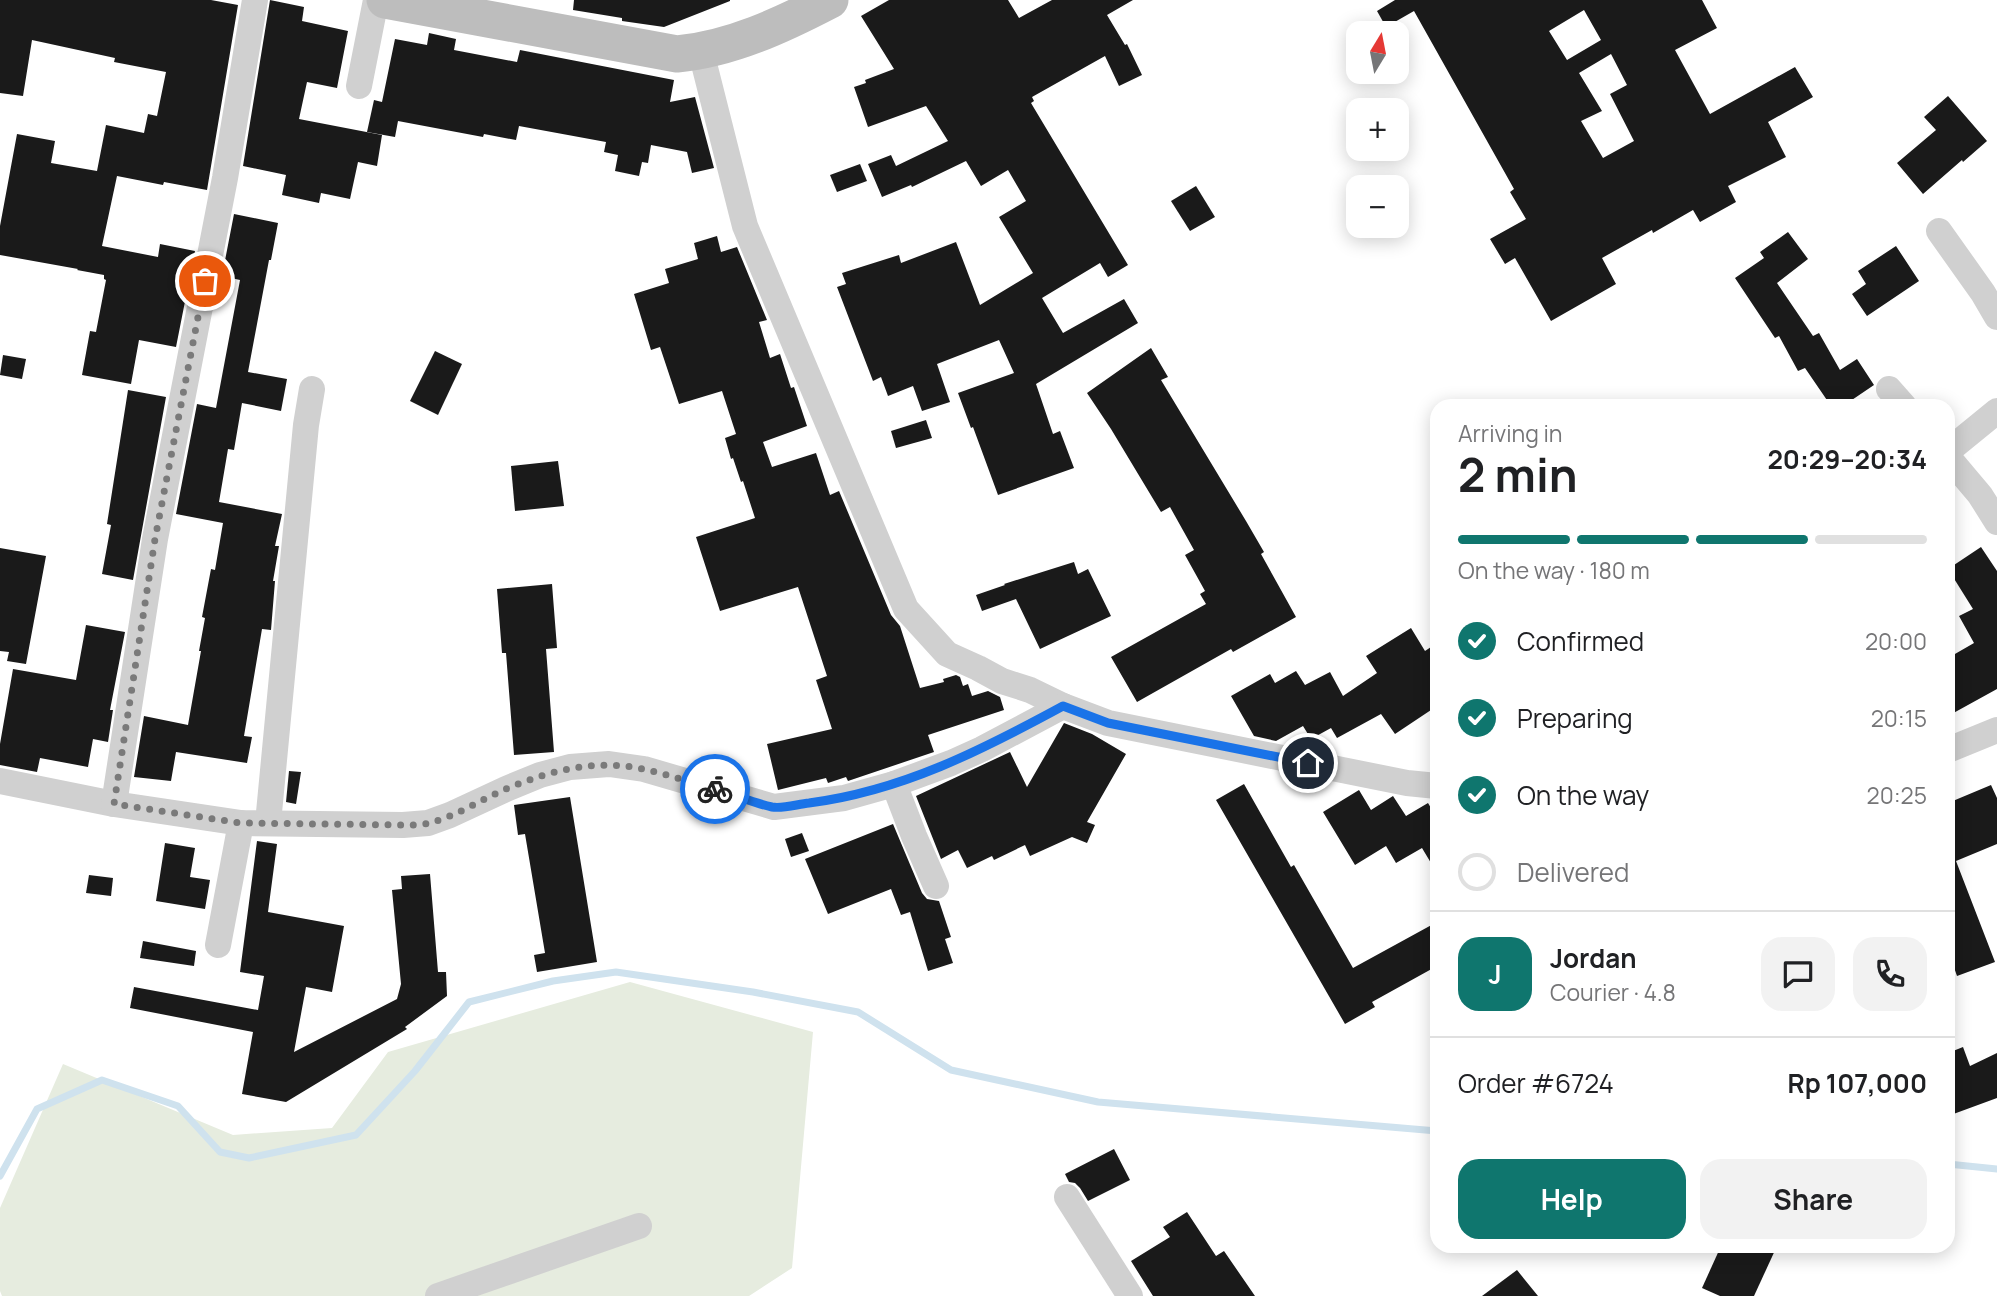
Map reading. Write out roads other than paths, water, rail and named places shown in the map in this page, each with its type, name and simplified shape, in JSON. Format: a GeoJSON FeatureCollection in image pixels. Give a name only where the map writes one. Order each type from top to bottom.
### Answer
{"type":"FeatureCollection","features":[{"type":"Feature","properties":{"kind":"street"},"geometry":{"type":"LineString","coordinates":[[114,804],[155,539],[225,178],[255,0]]}},
{"type":"Feature","properties":{"kind":"street"},"geometry":{"type":"LineString","coordinates":[[359,86],[376,0]]}},
{"type":"Feature","properties":{"kind":"street"},"geometry":{"type":"LineString","coordinates":[[385,0],[677,54],[701,52],[769,30],[830,0]]}},
{"type":"Feature","properties":{"kind":"street"},"geometry":{"type":"LineString","coordinates":[[701,52],[745,226],[906,609],[947,654],[1002,681],[1108,723],[1407,783],[1430,785]]}},
{"type":"Feature","properties":{"kind":"street"},"geometry":{"type":"LineString","coordinates":[[1939,231],[1997,317]]}},
{"type":"Feature","properties":{"kind":"street"},"geometry":{"type":"LineString","coordinates":[[268,823],[306,425],[312,389]]}},
{"type":"Feature","properties":{"kind":"street"},"geometry":{"type":"LineString","coordinates":[[1955,445],[1997,411]]}},
{"type":"Feature","properties":{"kind":"street"},"geometry":{"type":"LineString","coordinates":[[1955,465],[1980,495],[1997,522]]}},
{"type":"Feature","properties":{"kind":"street"},"geometry":{"type":"LineString","coordinates":[[0,782],[114,804],[241,823],[379,825],[428,823],[450,816],[540,775],[570,767],[608,764],[644,769],[774,807],[844,798],[894,784],[982,749],[1063,706]]}},
{"type":"Feature","properties":{"kind":"street"},"geometry":{"type":"LineString","coordinates":[[1955,747],[1997,730]]}},
{"type":"Feature","properties":{"kind":"street"},"geometry":{"type":"LineString","coordinates":[[894,784],[936,886]]}},
{"type":"Feature","properties":{"kind":"street"},"geometry":{"type":"LineString","coordinates":[[218,946],[241,823]]}},
{"type":"Feature","properties":{"kind":"street"},"geometry":{"type":"LineString","coordinates":[[1067,1197],[1130,1296]]}},
{"type":"Feature","properties":{"kind":"street"},"geometry":{"type":"LineString","coordinates":[[439,1296],[639,1226]]}},
{"type":"Feature","properties":{"kind":"waterway"},"geometry":{"type":"LineString","coordinates":[[0,1176],[37,1109],[102,1080],[178,1106],[220,1152],[249,1158],[356,1135],[415,1071],[469,1002],[553,981],[616,972],[753,992],[858,1012],[951,1070],[1098,1102],[1430,1130]]}},
{"type":"Feature","properties":{"kind":"waterway"},"geometry":{"type":"LineString","coordinates":[[1955,1165],[1997,1169]]}}]}
